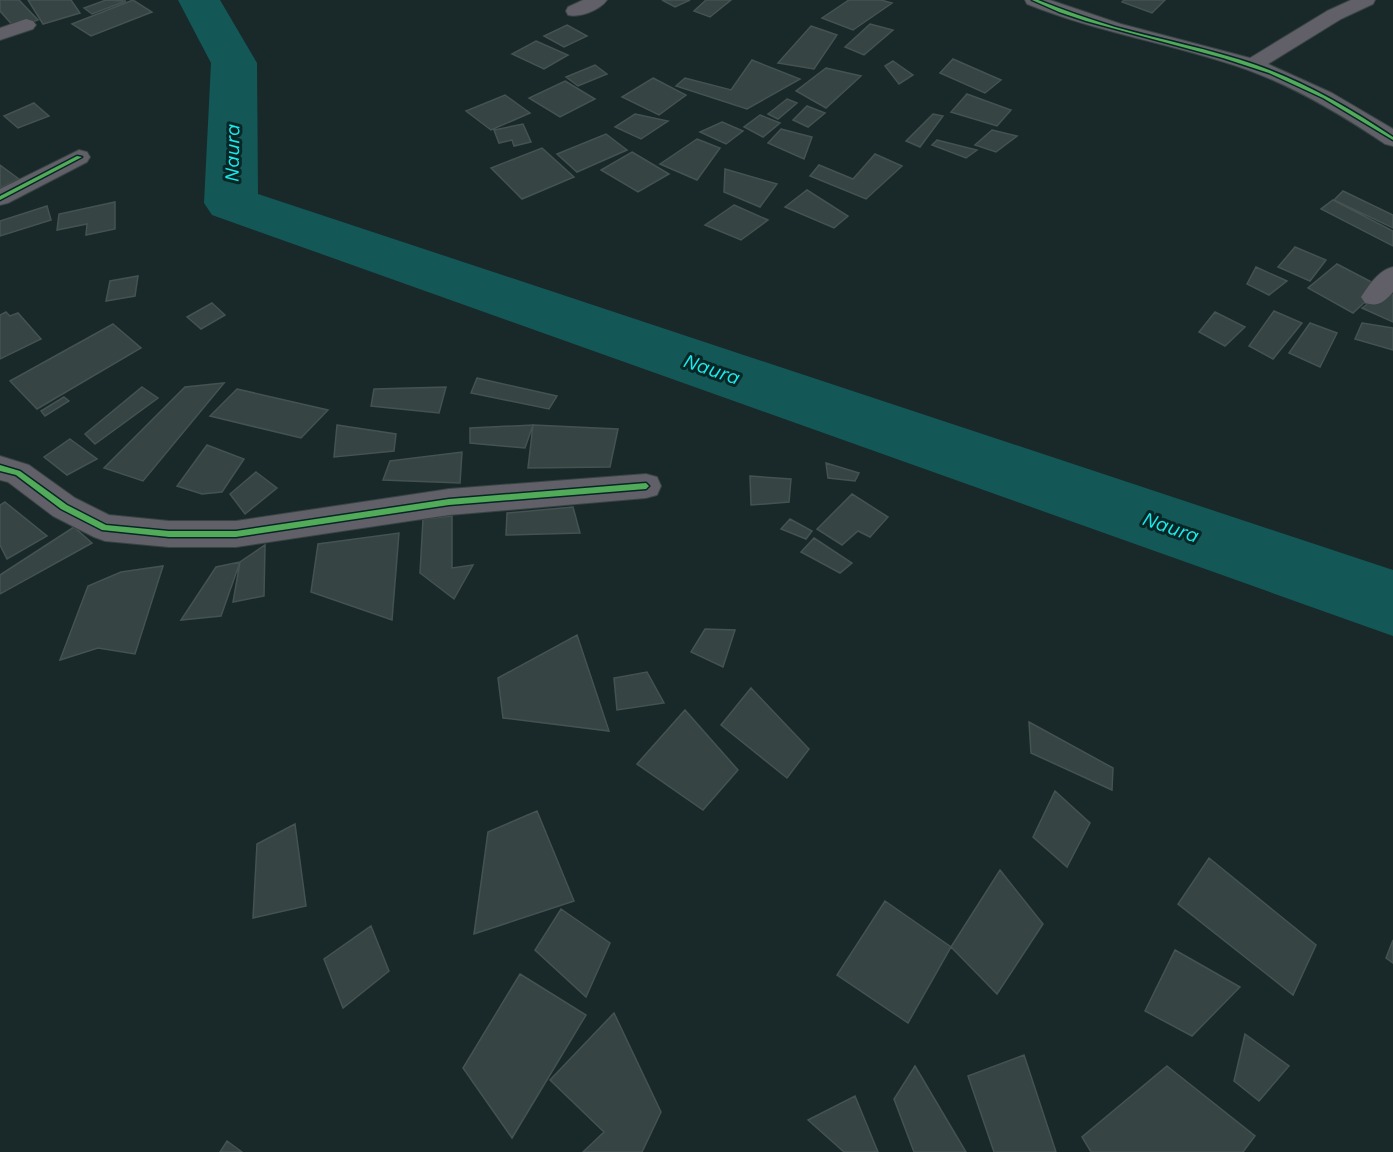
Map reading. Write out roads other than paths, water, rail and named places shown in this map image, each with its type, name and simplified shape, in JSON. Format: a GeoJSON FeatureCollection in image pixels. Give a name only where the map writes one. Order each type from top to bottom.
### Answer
{"type":"FeatureCollection","features":[{"type":"Feature","properties":{"kind":"street"},"geometry":{"type":"LineString","coordinates":[[575,10],[598,0]]}},
{"type":"Feature","properties":{"kind":"street"},"geometry":{"type":"LineString","coordinates":[[1034,0],[1093,21],[1252,65],[1293,80],[1345,106],[1393,139]]}},
{"type":"Feature","properties":{"kind":"street"},"geometry":{"type":"LineString","coordinates":[[1252,65],[1334,15],[1366,0]]}},
{"type":"Feature","properties":{"kind":"street"},"geometry":{"type":"LineString","coordinates":[[0,34],[26,25]]}},
{"type":"Feature","properties":{"kind":"street"},"geometry":{"type":"LineString","coordinates":[[0,198],[80,157]]}},
{"type":"Feature","properties":{"kind":"street"},"geometry":{"type":"LineString","coordinates":[[1374,297],[1393,275]]}},
{"type":"Feature","properties":{"kind":"street"},"geometry":{"type":"LineString","coordinates":[[0,468],[18,473],[64,507],[105,528],[169,534],[236,534],[449,502],[646,486]]}},
{"type":"Feature","properties":{"kind":"waterway","name":"Naura"},"geometry":{"type":"LineString","coordinates":[[199,0],[234,63],[231,203],[1393,603]]}}]}
